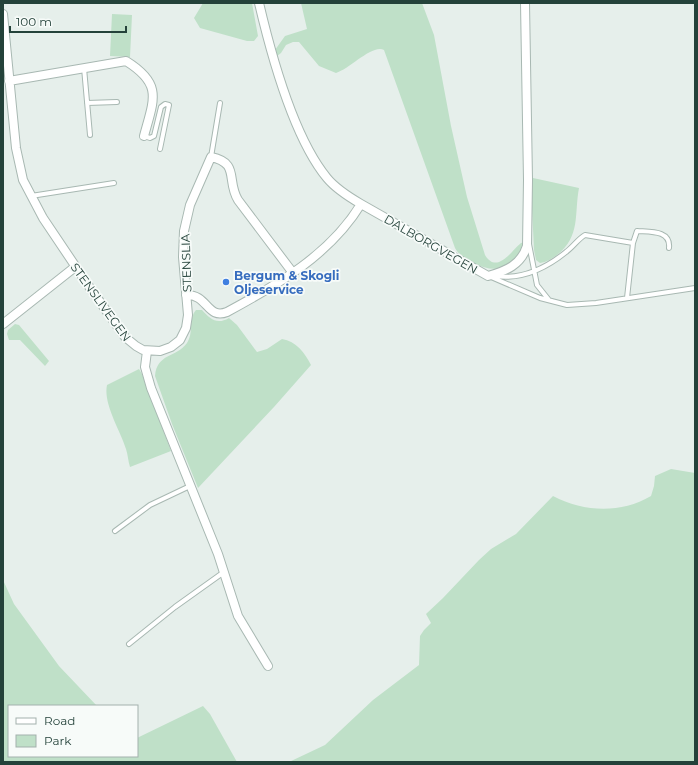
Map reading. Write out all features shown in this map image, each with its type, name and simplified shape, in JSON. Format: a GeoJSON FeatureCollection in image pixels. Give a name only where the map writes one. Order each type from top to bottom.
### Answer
{"type":"FeatureCollection","features":[{"type":"Feature","properties":{"kind":"street","name":"DALBORGVEGEN"},"geometry":{"type":"LineString","coordinates":[[259,3],[285,93],[317,165],[333,184],[361,204],[488,276],[505,271],[516,264],[524,255],[528,240],[525,3]]}},
{"type":"Feature","properties":{"kind":"street","name":"STENSLIVEGEN"},"geometry":{"type":"LineString","coordinates":[[3,14],[18,165],[30,196],[76,267],[125,337],[136,346],[146,351]]}},
{"type":"Feature","properties":{"kind":"street"},"geometry":{"type":"LineString","coordinates":[[10,81],[126,61],[143,72],[152,88],[153,98],[144,136]]}},
{"type":"Feature","properties":{"kind":"street"},"geometry":{"type":"LineString","coordinates":[[211,157],[223,160],[229,165],[233,188],[238,200],[293,273]]}},
{"type":"Feature","properties":{"kind":"street","name":"STENSLIA"},"geometry":{"type":"LineString","coordinates":[[146,351],[160,351],[168,349],[183,336],[188,319],[183,257],[185,226],[192,201],[205,174],[211,157]]}},
{"type":"Feature","properties":{"kind":"street"},"geometry":{"type":"LineString","coordinates":[[186,295],[198,296],[212,311],[221,314],[230,310],[293,273],[331,242],[361,204]]}},
{"type":"Feature","properties":{"kind":"street"},"geometry":{"type":"LineString","coordinates":[[3,324],[76,267]]}},
{"type":"Feature","properties":{"kind":"street"},"geometry":{"type":"LineString","coordinates":[[146,351],[145,367],[151,388],[216,549],[238,616],[268,666]]}},
{"type":"Feature","properties":{"kind":"lane"},"geometry":{"type":"LineString","coordinates":[[84,68],[90,135]]}},
{"type":"Feature","properties":{"kind":"lane"},"geometry":{"type":"LineString","coordinates":[[87,103],[117,102]]}},
{"type":"Feature","properties":{"kind":"lane"},"geometry":{"type":"LineString","coordinates":[[211,157],[220,103]]}},
{"type":"Feature","properties":{"kind":"lane"},"geometry":{"type":"LineString","coordinates":[[144,136],[150,138],[154,136],[161,107],[165,104],[169,104],[160,149]]}},
{"type":"Feature","properties":{"kind":"lane"},"geometry":{"type":"LineString","coordinates":[[30,196],[114,183]]}},
{"type":"Feature","properties":{"kind":"lane"},"geometry":{"type":"LineString","coordinates":[[627,298],[633,243],[638,231],[656,232],[664,235],[668,242],[669,248]]}},
{"type":"Feature","properties":{"kind":"lane"},"geometry":{"type":"LineString","coordinates":[[488,276],[510,277],[534,272],[554,262],[585,235],[633,243]]}},
{"type":"Feature","properties":{"kind":"lane"},"geometry":{"type":"LineString","coordinates":[[528,240],[537,285],[550,301]]}},
{"type":"Feature","properties":{"kind":"lane"},"geometry":{"type":"LineString","coordinates":[[488,276],[526,293],[567,305],[582,305],[695,288]]}},
{"type":"Feature","properties":{"kind":"lane"},"geometry":{"type":"LineString","coordinates":[[115,531],[150,505],[190,486]]}},
{"type":"Feature","properties":{"kind":"lane"},"geometry":{"type":"LineString","coordinates":[[129,644],[175,607],[224,572]]}},
{"type":"Feature","properties":{"kind":"green space"},"geometry":{"type":"Polygon","coordinates":[[[203,3],[252,3],[258,36],[254,41],[247,41],[200,28],[194,18],[203,3]]]}},
{"type":"Feature","properties":{"kind":"green space"},"geometry":{"type":"Polygon","coordinates":[[[301,3],[422,3],[434,35],[451,126],[467,197],[485,255],[494,263],[499,262],[509,255],[521,243],[525,242],[516,259],[510,264],[496,269],[480,266],[464,258],[455,248],[384,50],[373,50],[342,71],[336,73],[319,66],[299,42],[293,42],[286,45],[277,56],[275,50],[285,36],[307,29],[301,3]]]}},
{"type":"Feature","properties":{"kind":"green space"},"geometry":{"type":"Polygon","coordinates":[[[112,14],[132,15],[130,57],[110,56],[112,14]]]}},
{"type":"Feature","properties":{"kind":"green space"},"geometry":{"type":"Polygon","coordinates":[[[533,178],[579,188],[575,224],[570,240],[565,248],[557,255],[540,263],[536,260],[534,250],[531,187],[533,178]]]}},
{"type":"Feature","properties":{"kind":"green space"},"geometry":{"type":"Polygon","coordinates":[[[196,310],[202,310],[208,316],[217,321],[229,318],[237,325],[257,352],[267,349],[282,339],[292,342],[303,352],[311,365],[198,488],[172,424],[155,376],[159,363],[163,359],[183,348],[187,343],[190,335],[192,318],[196,310]]]}},
{"type":"Feature","properties":{"kind":"green space"},"geometry":{"type":"Polygon","coordinates":[[[15,324],[19,325],[49,361],[45,366],[20,340],[9,340],[7,334],[8,330],[15,324]]]}},
{"type":"Feature","properties":{"kind":"green space"},"geometry":{"type":"Polygon","coordinates":[[[139,369],[171,451],[130,467],[126,449],[110,409],[106,392],[107,385],[139,369]]]}},
{"type":"Feature","properties":{"kind":"green space"},"geometry":{"type":"Polygon","coordinates":[[[671,469],[695,473],[695,762],[289,762],[325,745],[373,700],[419,665],[420,636],[431,623],[426,614],[479,560],[491,549],[516,534],[553,496],[589,508],[602,509],[627,506],[651,496],[655,476],[671,469]]]}},
{"type":"Feature","properties":{"kind":"green space"},"geometry":{"type":"Polygon","coordinates":[[[3,580],[14,604],[59,666],[96,705],[8,705],[8,757],[138,757],[138,738],[203,706],[210,714],[237,762],[3,762],[3,580]]]}},
{"type":"Feature","properties":{"kind":"place","name":"Bergum & Skogli Oljeservice"},"geometry":{"type":"Point","coordinates":[226,282]}}]}
